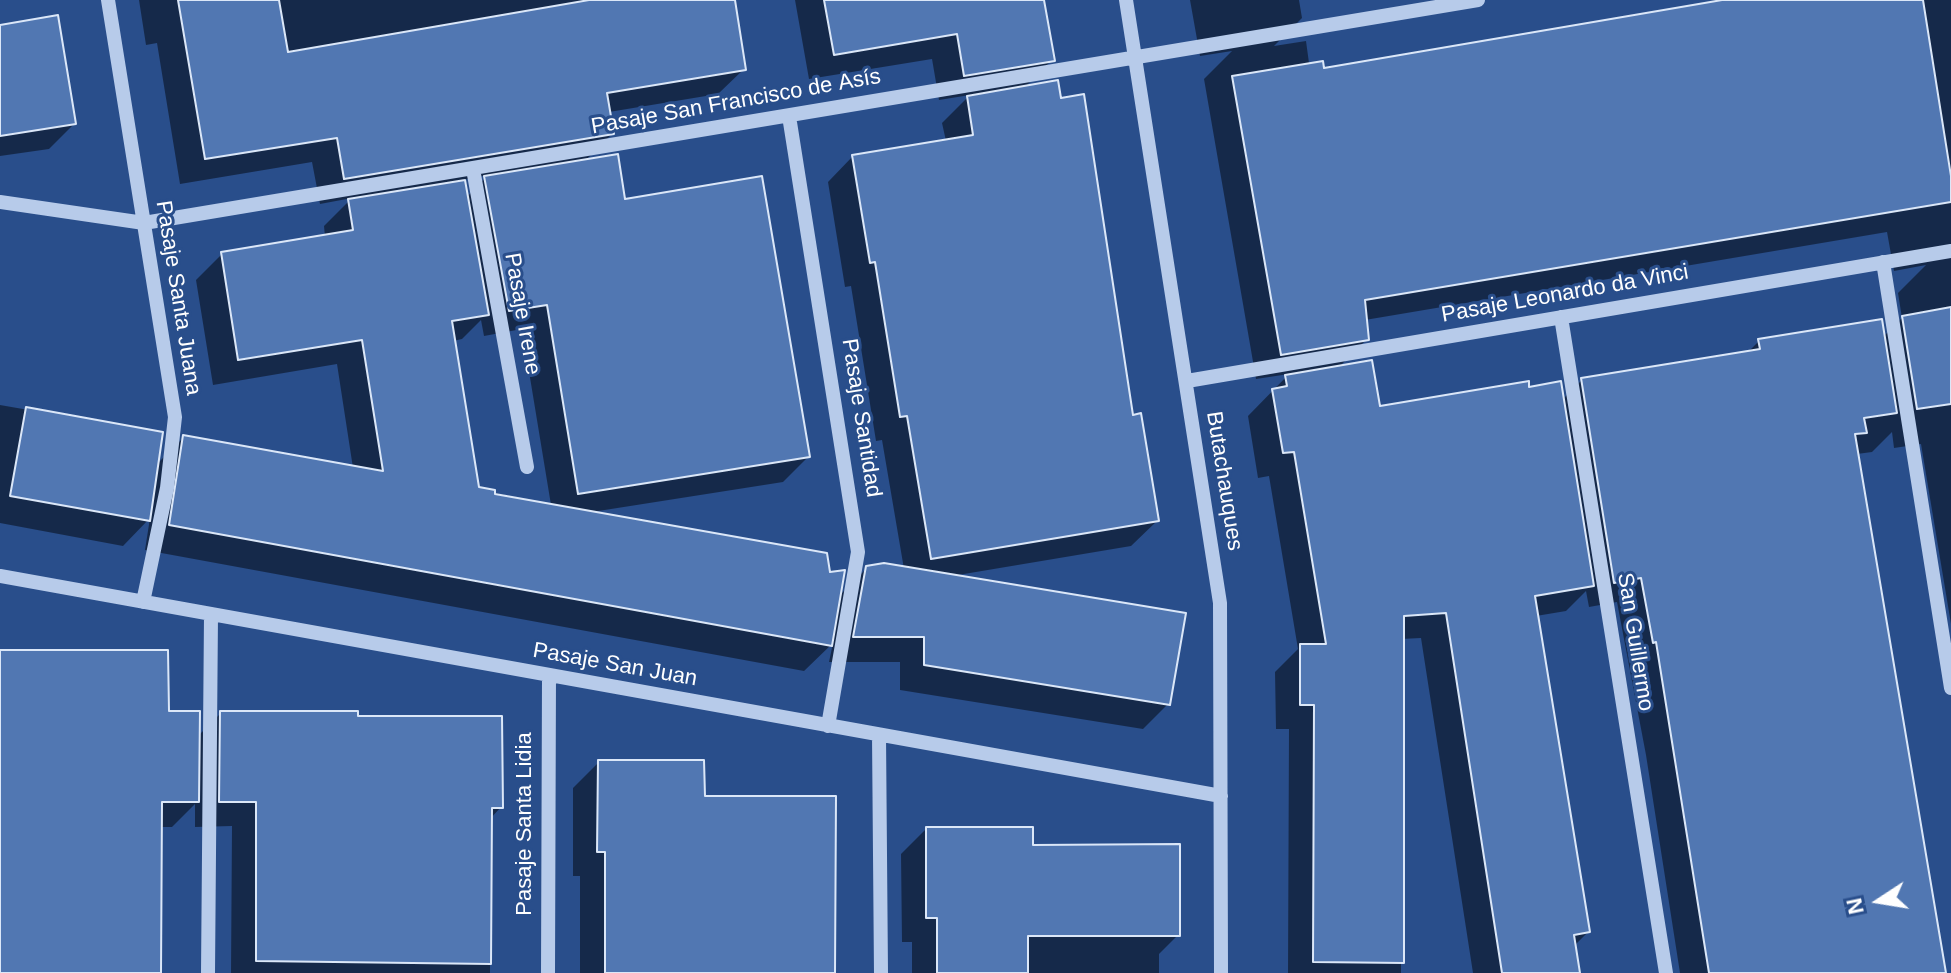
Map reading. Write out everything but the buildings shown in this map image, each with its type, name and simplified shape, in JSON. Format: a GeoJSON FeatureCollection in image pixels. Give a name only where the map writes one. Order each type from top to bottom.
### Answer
{"type":"FeatureCollection","features":[{"type":"Feature","properties":{"kind":"street","name":"Pasaje Santa Juana"},"geometry":{"type":"LineString","coordinates":[[108,0],[175,417],[174,450],[143,602]]}},
{"type":"Feature","properties":{"kind":"street","name":"Butachauques"},"geometry":{"type":"LineString","coordinates":[[1126,0],[1220,603],[1221,973]]}},
{"type":"Feature","properties":{"kind":"street","name":"Pasaje San Francisco de Asís"},"geometry":{"type":"LineString","coordinates":[[0,202],[144,223],[1478,0]]}},
{"type":"Feature","properties":{"kind":"street","name":"Pasaje Santidad"},"geometry":{"type":"LineString","coordinates":[[789,116],[858,552],[828,726]]}},
{"type":"Feature","properties":{"kind":"street","name":"Pasaje Irene"},"geometry":{"type":"LineString","coordinates":[[473,169],[527,467]]}},
{"type":"Feature","properties":{"kind":"street","name":"Pasaje Leonardo da Vinci"},"geometry":{"type":"LineString","coordinates":[[1187,381],[1951,251]]}},
{"type":"Feature","properties":{"kind":"street"},"geometry":{"type":"LineString","coordinates":[[1883,262],[1951,688]]}},
{"type":"Feature","properties":{"kind":"street","name":"San Guillermo"},"geometry":{"type":"LineString","coordinates":[[1561,317],[1666,973]]}},
{"type":"Feature","properties":{"kind":"street","name":"Pasaje San Juan"},"geometry":{"type":"LineString","coordinates":[[0,576],[1221,796]]}},
{"type":"Feature","properties":{"kind":"street"},"geometry":{"type":"LineString","coordinates":[[208,973],[211,615]]}},
{"type":"Feature","properties":{"kind":"street","name":"Pasaje Santa Lidia"},"geometry":{"type":"LineString","coordinates":[[548,973],[549,675]]}},
{"type":"Feature","properties":{"kind":"street"},"geometry":{"type":"LineString","coordinates":[[879,735],[881,973]]}}]}
